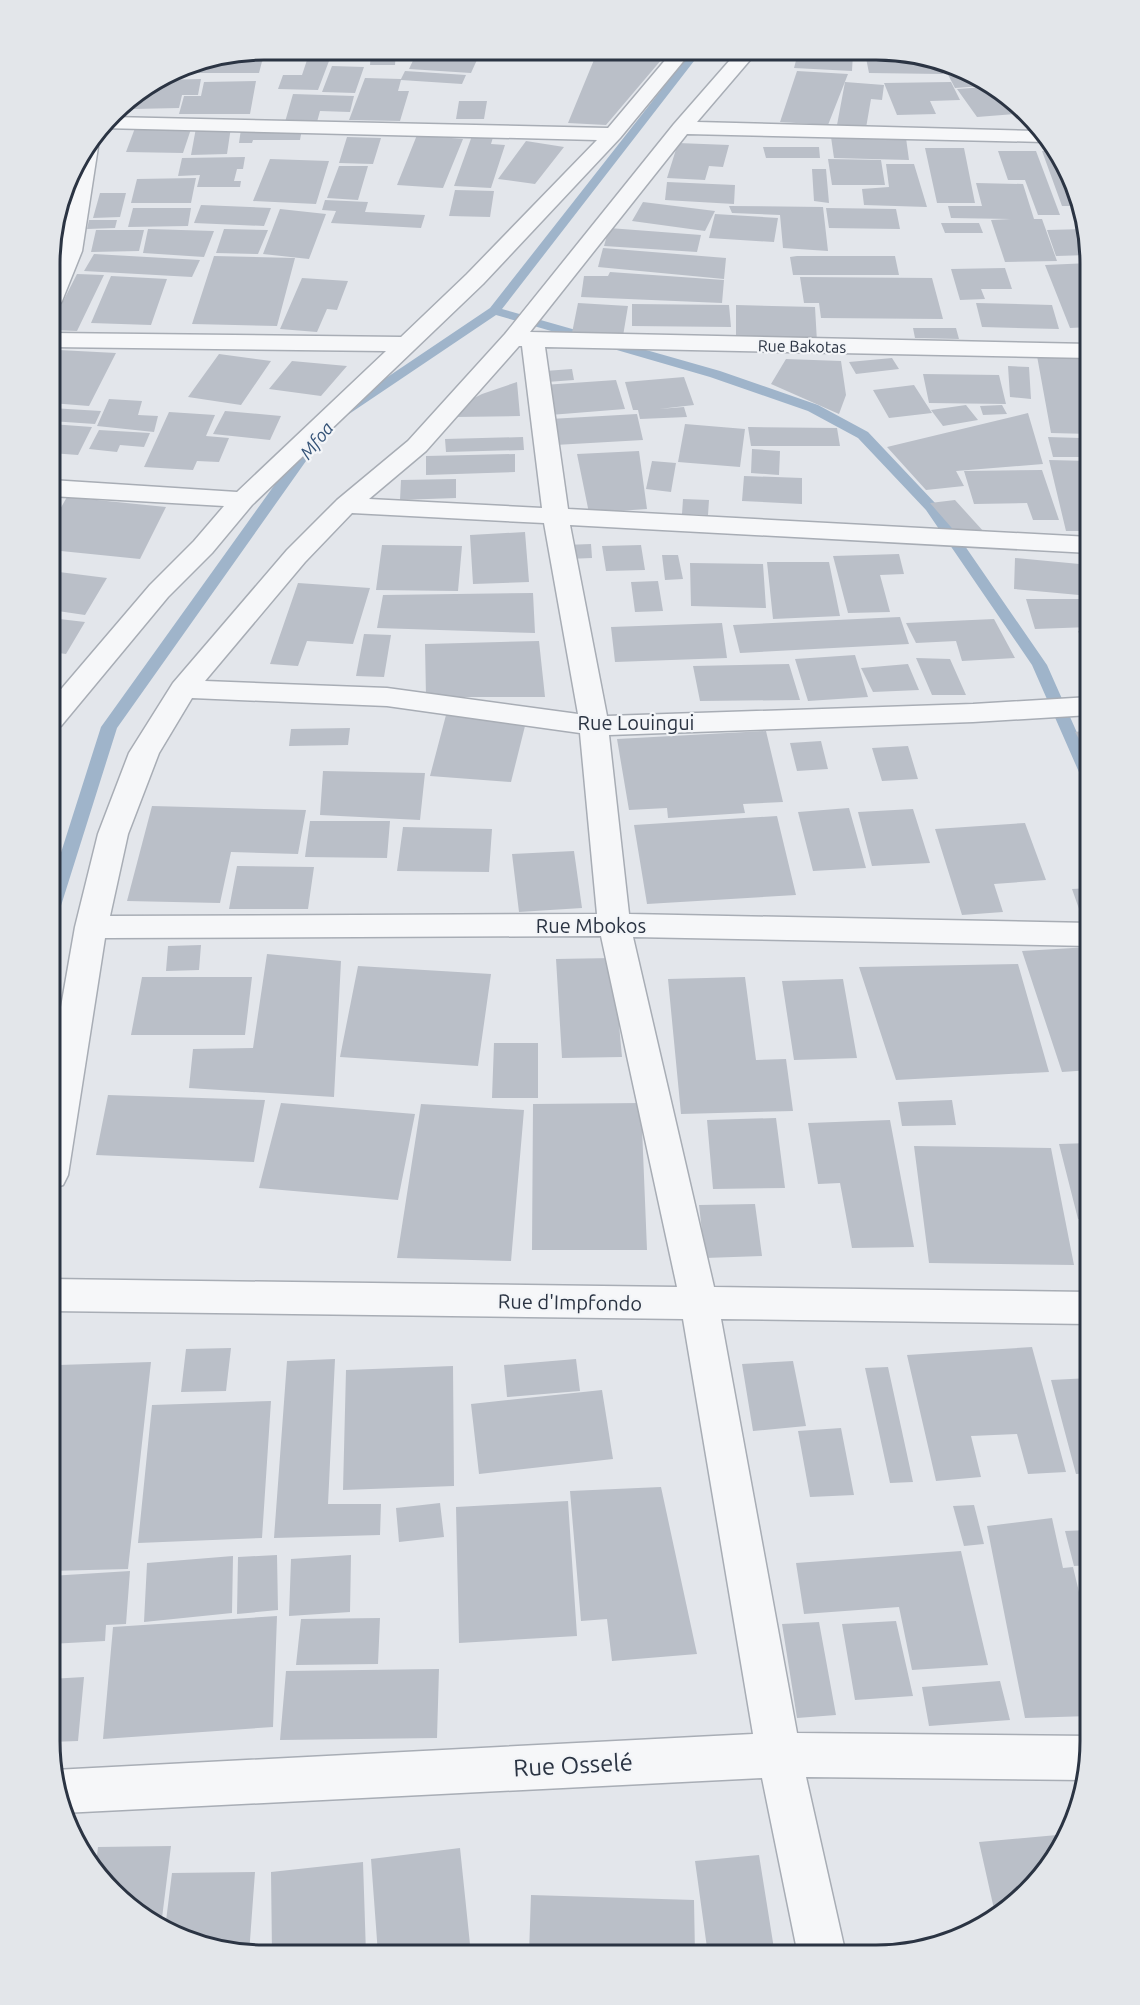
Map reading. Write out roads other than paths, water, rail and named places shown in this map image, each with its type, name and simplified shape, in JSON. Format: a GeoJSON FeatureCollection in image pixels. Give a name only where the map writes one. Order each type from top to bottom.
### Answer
{"type":"FeatureCollection","features":[{"type":"Feature","properties":{"kind":"street"},"geometry":{"type":"LineString","coordinates":[[60,708],[159,591],[203,547],[243,500],[475,279],[613,134],[675,60]]}},
{"type":"Feature","properties":{"kind":"street"},"geometry":{"type":"LineString","coordinates":[[60,1114],[91,927],[113,834],[144,753],[183,689],[296,556],[346,505],[417,446],[523,340],[681,128],[740,60]]}},
{"type":"Feature","properties":{"kind":"street"},"geometry":{"type":"LineString","coordinates":[[117,123],[613,134]]}},
{"type":"Feature","properties":{"kind":"street"},"geometry":{"type":"LineString","coordinates":[[681,128],[1035,137]]}},
{"type":"Feature","properties":{"kind":"street"},"geometry":{"type":"LineString","coordinates":[[60,278],[71,250],[85,167]]}},
{"type":"Feature","properties":{"kind":"street"},"geometry":{"type":"LineString","coordinates":[[60,340],[408,344]]}},
{"type":"Feature","properties":{"kind":"street"},"geometry":{"type":"LineString","coordinates":[[523,340],[594,726],[614,925],[699,1304],[779,1755],[820,1945]]}},
{"type":"Feature","properties":{"kind":"street","name":"Rue Bakotas"},"geometry":{"type":"LineString","coordinates":[[523,340],[1080,351]]}},
{"type":"Feature","properties":{"kind":"street"},"geometry":{"type":"LineString","coordinates":[[60,489],[243,500]]}},
{"type":"Feature","properties":{"kind":"street"},"geometry":{"type":"LineString","coordinates":[[346,505],[1080,544]]}},
{"type":"Feature","properties":{"kind":"street","name":"Rue Louingui"},"geometry":{"type":"LineString","coordinates":[[183,689],[387,697],[594,726],[973,713],[1080,707]]}},
{"type":"Feature","properties":{"kind":"street","name":"Rue Mbokos"},"geometry":{"type":"LineString","coordinates":[[91,927],[614,925],[1080,934]]}},
{"type":"Feature","properties":{"kind":"street","name":"Rue d'Impfondo"},"geometry":{"type":"LineString","coordinates":[[60,1295],[1080,1308]]}},
{"type":"Feature","properties":{"kind":"street","name":"Rue Osselé"},"geometry":{"type":"LineString","coordinates":[[67,1791],[779,1755],[1079,1758]]}},
{"type":"Feature","properties":{"kind":"waterway","name":"Mfoa"},"geometry":{"type":"LineString","coordinates":[[494,311],[690,60]]}},
{"type":"Feature","properties":{"kind":"waterway","name":"Mfoa"},"geometry":{"type":"LineString","coordinates":[[344,411],[494,311]]}},
{"type":"Feature","properties":{"kind":"waterway"},"geometry":{"type":"LineString","coordinates":[[494,311],[715,374],[813,408],[863,435],[931,507],[1039,665],[1080,757]]}},
{"type":"Feature","properties":{"kind":"waterway","name":"Mfoa"},"geometry":{"type":"LineString","coordinates":[[60,881],[109,727],[316,437]]}}]}
